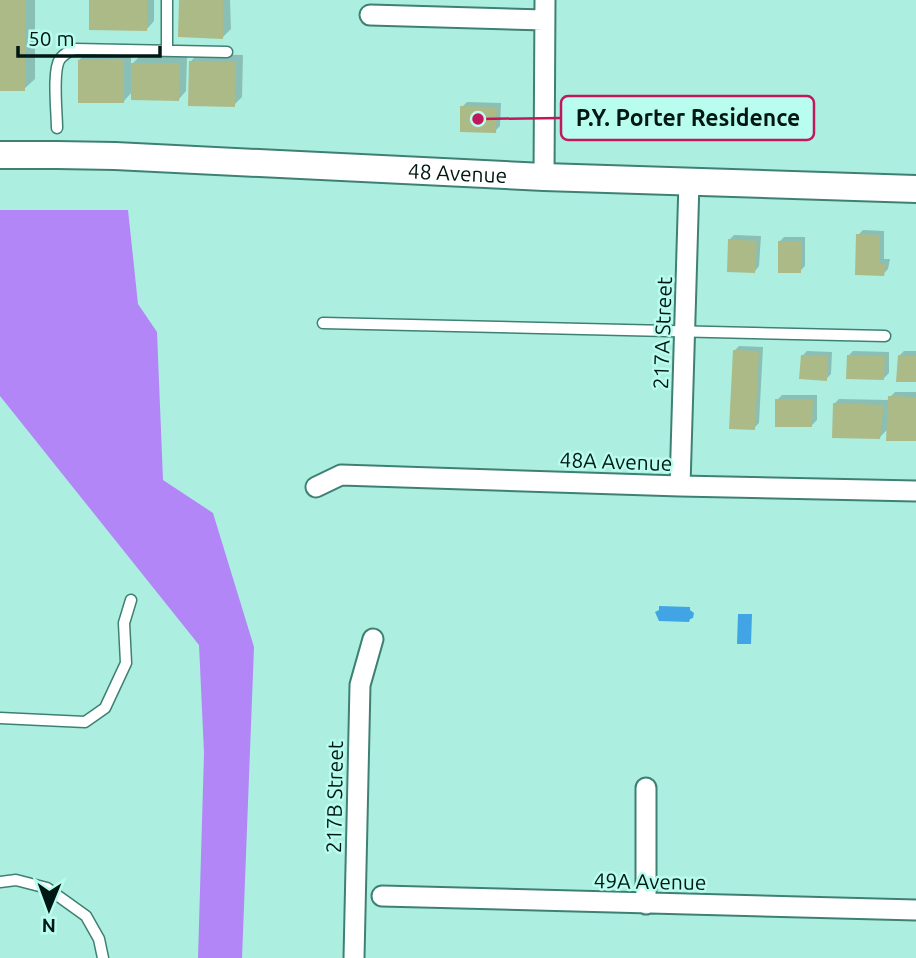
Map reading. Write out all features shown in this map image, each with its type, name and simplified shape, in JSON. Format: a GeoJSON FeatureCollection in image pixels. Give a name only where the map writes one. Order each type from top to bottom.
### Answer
{"type":"FeatureCollection","features":[{"type":"Feature","properties":{"kind":"main road","name":"48 Avenue"},"geometry":{"type":"LineString","coordinates":[[0,155],[115,156],[544,177],[916,189]]}},
{"type":"Feature","properties":{"kind":"street"},"geometry":{"type":"LineString","coordinates":[[544,177],[545,0]]}},
{"type":"Feature","properties":{"kind":"street"},"geometry":{"type":"LineString","coordinates":[[370,15],[544,20]]}},
{"type":"Feature","properties":{"kind":"street","name":"217A Street"},"geometry":{"type":"LineString","coordinates":[[680,486],[689,182]]}},
{"type":"Feature","properties":{"kind":"street","name":"48A Avenue"},"geometry":{"type":"LineString","coordinates":[[316,487],[341,475],[916,491]]}},
{"type":"Feature","properties":{"kind":"street","name":"217B Street"},"geometry":{"type":"LineString","coordinates":[[354,958],[360,685],[373,639]]}},
{"type":"Feature","properties":{"kind":"street"},"geometry":{"type":"LineString","coordinates":[[646,788],[646,904]]}},
{"type":"Feature","properties":{"kind":"street","name":"49A Avenue"},"geometry":{"type":"LineString","coordinates":[[382,896],[916,910]]}},
{"type":"Feature","properties":{"kind":"lane"},"geometry":{"type":"LineString","coordinates":[[167,0],[167,51]]}},
{"type":"Feature","properties":{"kind":"lane"},"geometry":{"type":"LineString","coordinates":[[57,128],[56,67],[68,51],[227,52]]}},
{"type":"Feature","properties":{"kind":"lane"},"geometry":{"type":"LineString","coordinates":[[323,323],[885,336]]}},
{"type":"Feature","properties":{"kind":"lane"},"geometry":{"type":"LineString","coordinates":[[0,718],[85,722],[104,708],[126,663],[124,623],[131,600]]}},
{"type":"Feature","properties":{"kind":"lane"},"geometry":{"type":"LineString","coordinates":[[0,882],[16,880],[47,888],[86,916],[99,939],[103,958]]}},
{"type":"Feature","properties":{"kind":"shaded area"},"geometry":{"type":"Polygon","coordinates":[[[0,210],[128,210],[138,304],[157,332],[163,480],[213,513],[254,647],[242,958],[198,958],[204,753],[199,645],[0,396],[0,210]]]}},
{"type":"Feature","properties":{"kind":"water"},"geometry":{"type":"Polygon","coordinates":[[[659,606],[690,607],[694,613],[693,618],[689,622],[659,621],[655,612],[659,610],[659,606]]]}},
{"type":"Feature","properties":{"kind":"water"},"geometry":{"type":"Polygon","coordinates":[[[738,614],[752,614],[751,644],[737,644],[738,614]]]}},
{"type":"Feature","properties":{"kind":"building"},"geometry":{"type":"Polygon","coordinates":[[[0,0],[25,0],[25,91],[0,91],[0,0]]]}},
{"type":"Feature","properties":{"kind":"building"},"geometry":{"type":"Polygon","coordinates":[[[89,0],[147,0],[147,31],[89,30],[89,0]]]}},
{"type":"Feature","properties":{"kind":"building"},"geometry":{"type":"Polygon","coordinates":[[[179,0],[223,0],[223,39],[178,37],[179,0]]]}},
{"type":"Feature","properties":{"kind":"building"},"geometry":{"type":"Polygon","coordinates":[[[124,59],[124,103],[78,103],[78,60],[124,59]]]}},
{"type":"Feature","properties":{"kind":"building"},"geometry":{"type":"Polygon","coordinates":[[[189,61],[236,62],[235,107],[188,106],[189,61]]]}},
{"type":"Feature","properties":{"kind":"building"},"geometry":{"type":"Polygon","coordinates":[[[131,63],[180,63],[179,101],[131,100],[131,63]]]}},
{"type":"Feature","properties":{"kind":"building"},"geometry":{"type":"Polygon","coordinates":[[[460,106],[497,107],[496,133],[460,132],[460,106]]]}},
{"type":"Feature","properties":{"kind":"building"},"geometry":{"type":"Polygon","coordinates":[[[856,234],[880,235],[880,263],[886,264],[884,276],[855,275],[856,234]]]}},
{"type":"Feature","properties":{"kind":"building"},"geometry":{"type":"Polygon","coordinates":[[[728,239],[757,241],[755,273],[727,272],[728,239]]]}},
{"type":"Feature","properties":{"kind":"building"},"geometry":{"type":"Polygon","coordinates":[[[778,241],[801,241],[801,273],[778,273],[778,241]]]}},
{"type":"Feature","properties":{"kind":"building"},"geometry":{"type":"Polygon","coordinates":[[[733,350],[759,351],[755,430],[729,429],[733,350]]]}},
{"type":"Feature","properties":{"kind":"building"},"geometry":{"type":"Polygon","coordinates":[[[801,355],[828,356],[827,381],[799,379],[801,355]]]}},
{"type":"Feature","properties":{"kind":"building"},"geometry":{"type":"Polygon","coordinates":[[[847,355],[885,356],[884,380],[846,379],[847,355]]]}},
{"type":"Feature","properties":{"kind":"building"},"geometry":{"type":"Polygon","coordinates":[[[898,355],[916,356],[916,382],[896,382],[898,355]]]}},
{"type":"Feature","properties":{"kind":"building"},"geometry":{"type":"Polygon","coordinates":[[[888,396],[916,397],[916,441],[886,441],[888,396]]]}},
{"type":"Feature","properties":{"kind":"building"},"geometry":{"type":"Polygon","coordinates":[[[775,399],[813,399],[812,427],[775,427],[775,399]]]}},
{"type":"Feature","properties":{"kind":"building"},"geometry":{"type":"Polygon","coordinates":[[[833,403],[884,405],[880,439],[832,438],[833,403]]]}},
{"type":"Feature","properties":{"kind":"place","name":"P.Y. Porter Residence"},"geometry":{"type":"Point","coordinates":[478,119]}}]}
